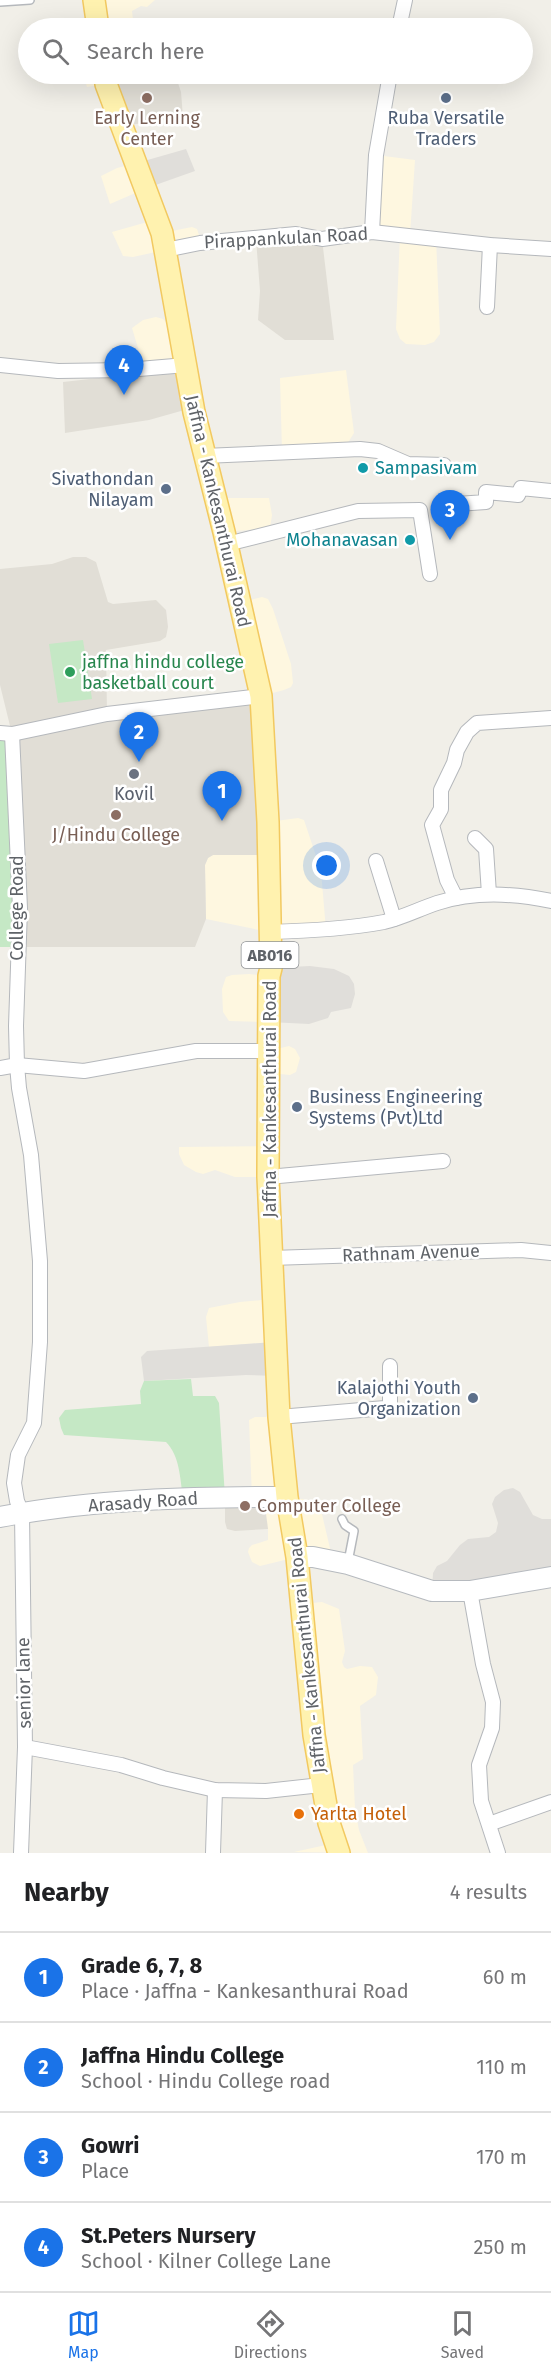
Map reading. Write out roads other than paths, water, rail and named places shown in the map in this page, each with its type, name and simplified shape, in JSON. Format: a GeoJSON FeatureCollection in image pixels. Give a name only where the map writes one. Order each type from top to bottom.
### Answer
{"type":"FeatureCollection","features":[{"type":"Feature","properties":{"kind":"main road"},"geometry":{"type":"LineString","coordinates":[[94,0],[97,18]]}},
{"type":"Feature","properties":{"kind":"main road","name":"Jaffna - Kankesanthurai Road"},"geometry":{"type":"LineString","coordinates":[[106,84],[158,219],[204,456],[227,544],[261,696],[268,822],[271,968],[268,1051],[270,1258],[279,1417],[287,1497],[297,1557],[314,1735],[329,1823],[339,1853]]}},
{"type":"Feature","properties":{"kind":"main road","name":"Arasady Road"},"geometry":{"type":"LineString","coordinates":[[0,1517],[183,1497],[287,1497]]}},
{"type":"Feature","properties":{"kind":"main road"},"geometry":{"type":"LineString","coordinates":[[297,1557],[313,1557],[348,1564],[432,1591],[470,1591],[551,1577]]}},
{"type":"Feature","properties":{"kind":"street"},"geometry":{"type":"LineString","coordinates":[[401,18],[405,0]]}},
{"type":"Feature","properties":{"kind":"street"},"geometry":{"type":"LineString","coordinates":[[372,232],[376,155],[388,84]]}},
{"type":"Feature","properties":{"kind":"street","name":"Pirappankulan Road"},"geometry":{"type":"LineString","coordinates":[[165,249],[200,243],[296,234],[322,239],[372,232],[551,249]]}},
{"type":"Feature","properties":{"kind":"street"},"geometry":{"type":"LineString","coordinates":[[487,307],[490,245]]}},
{"type":"Feature","properties":{"kind":"street"},"geometry":{"type":"LineString","coordinates":[[0,365],[58,371],[127,370],[186,365]]}},
{"type":"Feature","properties":{"kind":"street"},"geometry":{"type":"LineString","coordinates":[[204,456],[360,449],[378,451],[408,464],[444,465]]}},
{"type":"Feature","properties":{"kind":"street"},"geometry":{"type":"LineString","coordinates":[[457,504],[486,502],[486,492],[518,495],[521,488],[551,491]]}},
{"type":"Feature","properties":{"kind":"street"},"geometry":{"type":"LineString","coordinates":[[227,544],[358,511],[420,510],[430,574]]}},
{"type":"Feature","properties":{"kind":"street"},"geometry":{"type":"LineString","coordinates":[[6,733],[107,714],[261,696]]}},
{"type":"Feature","properties":{"kind":"street"},"geometry":{"type":"LineString","coordinates":[[456,898],[447,880],[432,825],[441,810],[441,790],[454,763],[457,750],[468,732],[477,723],[551,718]]}},
{"type":"Feature","properties":{"kind":"street","name":"College Road"},"geometry":{"type":"LineString","coordinates":[[6,733],[20,908],[16,987],[17,1065],[31,1155],[40,1261],[40,1342],[34,1423],[20,1449],[14,1483],[22,1513]]}},
{"type":"Feature","properties":{"kind":"street"},"geometry":{"type":"LineString","coordinates":[[475,838],[486,849],[489,894]]}},
{"type":"Feature","properties":{"kind":"street"},"geometry":{"type":"LineString","coordinates":[[376,861],[394,919]]}},
{"type":"Feature","properties":{"kind":"street"},"geometry":{"type":"LineString","coordinates":[[269,932],[326,930],[394,919],[456,898],[489,894],[524,895],[551,901]]}},
{"type":"Feature","properties":{"kind":"street"},"geometry":{"type":"LineString","coordinates":[[0,1068],[17,1065],[84,1071],[196,1051],[268,1051]]}},
{"type":"Feature","properties":{"kind":"street"},"geometry":{"type":"LineString","coordinates":[[268,1177],[443,1161]]}},
{"type":"Feature","properties":{"kind":"street","name":"Rathnam Avenue"},"geometry":{"type":"LineString","coordinates":[[270,1258],[521,1250],[551,1253]]}},
{"type":"Feature","properties":{"kind":"street"},"geometry":{"type":"LineString","coordinates":[[279,1417],[386,1408],[390,1406],[391,1396],[390,1366]]}},
{"type":"Feature","properties":{"kind":"street","name":"senior lane"},"geometry":{"type":"LineString","coordinates":[[21,1853],[25,1747],[22,1513]]}},
{"type":"Feature","properties":{"kind":"street"},"geometry":{"type":"LineString","coordinates":[[470,1591],[483,1664],[493,1702],[492,1728],[479,1765],[481,1801],[498,1853]]}},
{"type":"Feature","properties":{"kind":"street"},"geometry":{"type":"LineString","coordinates":[[25,1747],[121,1765],[214,1790],[266,1791],[321,1785]]}},
{"type":"Feature","properties":{"kind":"street"},"geometry":{"type":"LineString","coordinates":[[213,1853],[214,1790]]}},
{"type":"Feature","properties":{"kind":"street"},"geometry":{"type":"LineString","coordinates":[[489,1824],[551,1802]]}},
{"type":"Feature","properties":{"kind":"lane"},"geometry":{"type":"LineString","coordinates":[[0,2],[30,0]]}},
{"type":"Feature","properties":{"kind":"lane"},"geometry":{"type":"LineString","coordinates":[[342,1520],[354,1531],[348,1564]]}},
{"type":"Feature","properties":{"kind":"place","name":"Early Lerning Center"},"geometry":{"type":"Point","coordinates":[147,98]}},
{"type":"Feature","properties":{"kind":"place","name":"Ruba Versatile Traders"},"geometry":{"type":"Point","coordinates":[446,98]}},
{"type":"Feature","properties":{"kind":"place","name":"St.Peters Nursery"},"geometry":{"type":"Point","coordinates":[124,395]}},
{"type":"Feature","properties":{"kind":"place","name":"Sampasivam"},"geometry":{"type":"Point","coordinates":[363,468]}},
{"type":"Feature","properties":{"kind":"place","name":"Sivathondan Nilayam"},"geometry":{"type":"Point","coordinates":[166,489]}},
{"type":"Feature","properties":{"kind":"place","name":"Mohanavasan"},"geometry":{"type":"Point","coordinates":[410,540]}},
{"type":"Feature","properties":{"kind":"place","name":"Gowri"},"geometry":{"type":"Point","coordinates":[450,540]}},
{"type":"Feature","properties":{"kind":"place","name":"jaffna hindu college basketball court"},"geometry":{"type":"Point","coordinates":[70,672]}},
{"type":"Feature","properties":{"kind":"place","name":"Jaffna Hindu College"},"geometry":{"type":"Point","coordinates":[139,762]}},
{"type":"Feature","properties":{"kind":"place","name":"Kovil"},"geometry":{"type":"Point","coordinates":[134,774]}},
{"type":"Feature","properties":{"kind":"place","name":"J/Hindu College"},"geometry":{"type":"Point","coordinates":[116,815]}},
{"type":"Feature","properties":{"kind":"place","name":"Grade 6, 7, 8"},"geometry":{"type":"Point","coordinates":[222,821]}},
{"type":"Feature","properties":{"kind":"place","name":"Business Engineering Systems (Pvt)Ltd"},"geometry":{"type":"Point","coordinates":[297,1107]}},
{"type":"Feature","properties":{"kind":"place","name":"Kalajothi Youth Organization"},"geometry":{"type":"Point","coordinates":[473,1398]}},
{"type":"Feature","properties":{"kind":"place","name":"Computer College"},"geometry":{"type":"Point","coordinates":[245,1506]}},
{"type":"Feature","properties":{"kind":"place","name":"Yarlta Hotel"},"geometry":{"type":"Point","coordinates":[299,1814]}}]}
